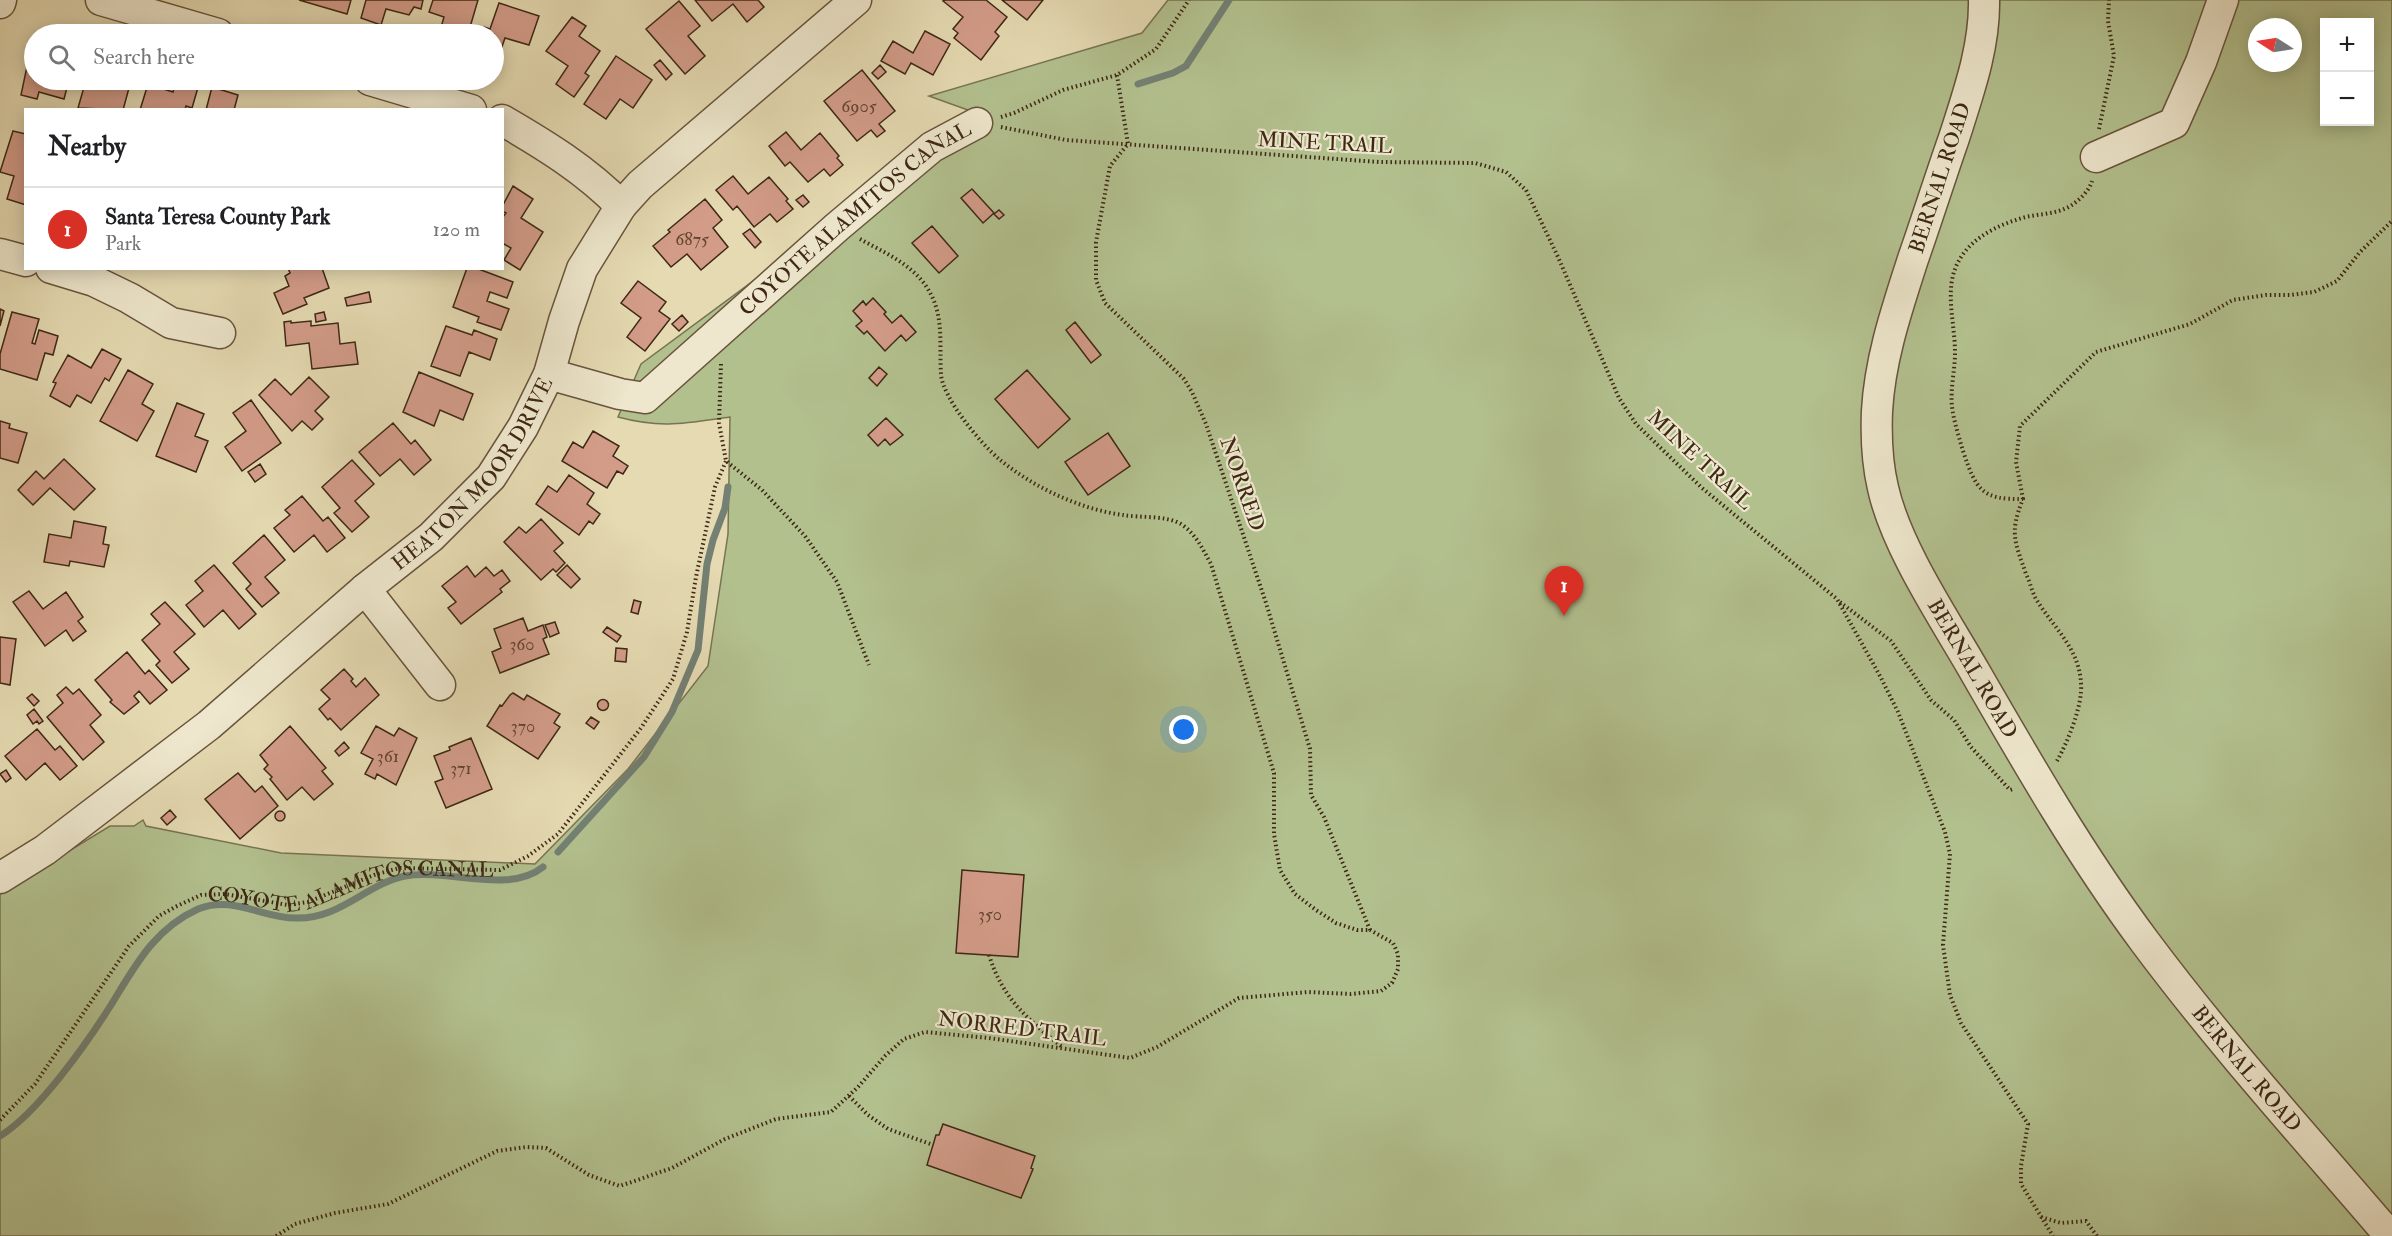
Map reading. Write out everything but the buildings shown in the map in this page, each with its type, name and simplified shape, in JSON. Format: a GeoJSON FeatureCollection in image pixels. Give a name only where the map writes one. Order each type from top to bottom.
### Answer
{"type":"FeatureCollection","features":[{"type":"Feature","properties":{"kind":"street"},"geometry":{"type":"LineString","coordinates":[[101,0],[184,24]]}},
{"type":"Feature","properties":{"kind":"street","name":"HEATON MOOR DRIVE"},"geometry":{"type":"LineString","coordinates":[[0,878],[45,850],[209,725],[365,589],[431,537],[491,477],[523,427],[549,374],[582,268],[621,206],[640,185],[856,0]]}},
{"type":"Feature","properties":{"kind":"street","name":"BERNAL ROAD"},"geometry":{"type":"LineString","coordinates":[[1984,0],[1980,46],[1971,87],[1892,322],[1881,374],[1877,411],[1877,449],[1883,488],[1893,521],[1934,602],[2086,860],[2199,1014],[2390,1236]]}},
{"type":"Feature","properties":{"kind":"street"},"geometry":{"type":"LineString","coordinates":[[2096,158],[2174,123],[2201,62],[2223,0]]}},
{"type":"Feature","properties":{"kind":"street"},"geometry":{"type":"LineString","coordinates":[[404,90],[464,108]]}},
{"type":"Feature","properties":{"kind":"street"},"geometry":{"type":"LineString","coordinates":[[504,121],[556,152],[599,184],[621,206]]}},
{"type":"Feature","properties":{"kind":"street","name":"COYOTE ALAMITOS CANAL"},"geometry":{"type":"LineString","coordinates":[[549,374],[620,394],[645,398],[837,226],[932,147],[977,123]]}},
{"type":"Feature","properties":{"kind":"street"},"geometry":{"type":"LineString","coordinates":[[0,254],[24,260]]}},
{"type":"Feature","properties":{"kind":"street"},"geometry":{"type":"LineString","coordinates":[[58,270],[94,281],[129,298],[171,323],[220,333]]}},
{"type":"Feature","properties":{"kind":"street"},"geometry":{"type":"LineString","coordinates":[[365,589],[440,685]]}},
{"type":"Feature","properties":{"kind":"path","name":"COYOTE ALAMITOS CANAL"},"geometry":{"type":"LineString","coordinates":[[977,123],[1014,113],[1063,90],[1117,75],[1156,49],[1189,0]]}},
{"type":"Feature","properties":{"kind":"path"},"geometry":{"type":"LineString","coordinates":[[2023,499],[2001,500],[1988,496],[1978,485],[1965,458],[1952,406],[1955,352],[1952,280],[1959,259],[1982,235],[2019,219],[2064,209],[2080,198],[2091,184],[2100,121],[2114,56],[2108,21],[2109,0]]}},
{"type":"Feature","properties":{"kind":"path"},"geometry":{"type":"LineString","coordinates":[[1117,75],[1128,144]]}},
{"type":"Feature","properties":{"kind":"path","name":"MINE TRAIL"},"geometry":{"type":"LineString","coordinates":[[977,123],[1066,140],[1356,161],[1475,163],[1506,172],[1526,190],[1558,257],[1619,398],[1636,424],[1702,488],[1837,599],[1898,712],[1945,832],[1950,854],[1943,945],[1950,995],[1961,1023],[2028,1124],[2021,1166],[2021,1184],[2053,1236]]}},
{"type":"Feature","properties":{"kind":"path","name":"NORRED"},"geometry":{"type":"LineString","coordinates":[[1128,144],[1110,166],[1096,242],[1096,280],[1105,303],[1184,380],[1206,424],[1266,603],[1310,749],[1311,795],[1324,818],[1370,930]]}},
{"type":"Feature","properties":{"kind":"path"},"geometry":{"type":"LineString","coordinates":[[2052,769],[2065,746],[2081,699],[2082,684],[2079,668],[2067,639],[2036,598],[2014,542],[2015,522],[2023,499],[2016,462],[2020,426],[2096,352],[2190,324],[2233,300],[2314,292],[2337,281],[2360,252],[2392,221]]}},
{"type":"Feature","properties":{"kind":"path"},"geometry":{"type":"LineString","coordinates":[[837,226],[903,262],[925,284],[936,303],[942,325],[941,376],[952,405],[997,458],[1024,478],[1090,508],[1179,523],[1196,536],[1210,564],[1274,772],[1274,834],[1280,870],[1295,894],[1316,910],[1336,923],[1363,931],[1370,930]]}},
{"type":"Feature","properties":{"kind":"path"},"geometry":{"type":"LineString","coordinates":[[715,337],[723,344],[719,423],[726,461],[762,490],[805,536],[837,582],[869,665]]}},
{"type":"Feature","properties":{"kind":"path","name":"COYOTE ALAMITOS CANAL"},"geometry":{"type":"LineString","coordinates":[[0,1120],[35,1084],[129,946],[159,916],[175,907],[201,895],[225,894],[288,905],[308,902],[374,875],[399,868],[500,870],[528,856],[558,834],[641,728],[673,679],[687,632],[715,487],[726,461]]}},
{"type":"Feature","properties":{"kind":"path"},"geometry":{"type":"LineString","coordinates":[[1837,599],[1891,641],[1931,700],[1954,720],[1971,747],[2010,790],[2018,789]]}},
{"type":"Feature","properties":{"kind":"path","name":"NORRED TRAIL"},"geometry":{"type":"LineString","coordinates":[[276,1236],[295,1224],[335,1213],[388,1204],[497,1151],[526,1147],[546,1148],[589,1175],[621,1186],[672,1168],[725,1139],[776,1119],[831,1112],[849,1096],[885,1056],[904,1040],[925,1032],[1130,1058],[1157,1047],[1239,998],[1308,992],[1351,994],[1381,991],[1392,983],[1398,969],[1398,954],[1393,943],[1370,930]]}},
{"type":"Feature","properties":{"kind":"path"},"geometry":{"type":"LineString","coordinates":[[989,956],[995,973],[1013,1004],[1063,1048]]}},
{"type":"Feature","properties":{"kind":"path"},"geometry":{"type":"LineString","coordinates":[[849,1096],[868,1115],[888,1129],[933,1145]]}},
{"type":"Feature","properties":{"kind":"path"},"geometry":{"type":"LineString","coordinates":[[2040,1217],[2061,1223],[2086,1221],[2097,1236]]}},
{"type":"Feature","properties":{"kind":"green space"},"geometry":{"type":"Polygon","coordinates":[[[1168,0],[2392,0],[2392,1236],[0,1236],[0,893],[110,826],[134,826],[143,820],[146,826],[281,853],[535,864],[628,769],[708,666],[728,534],[730,417],[661,424],[618,417],[641,364],[979,114],[929,96],[1142,33],[1168,0]]]}},
{"type":"Feature","properties":{"kind":"waterway","name":"COYOTE ALAMITOS CANAL"},"geometry":{"type":"LineString","coordinates":[[1138,84],[1173,73],[1186,66],[1229,0]]}},
{"type":"Feature","properties":{"kind":"waterway","name":"COYOTE ALAMITOS CANAL"},"geometry":{"type":"LineString","coordinates":[[558,852],[644,757],[672,712],[698,650],[707,564],[725,508],[728,487]]}},
{"type":"Feature","properties":{"kind":"waterway","name":"COYOTE ALAMITOS CANAL"},"geometry":{"type":"LineString","coordinates":[[0,1136],[30,1111],[61,1076],[89,1038],[137,963],[157,938],[183,917],[198,909],[223,904],[283,917],[312,917],[327,913],[378,886],[405,876],[422,874],[495,880],[513,879],[529,875],[543,867]]}},
{"type":"Feature","properties":{"kind":"place","name":"Santa Teresa County Park"},"geometry":{"type":"Point","coordinates":[1564,616]}}]}
